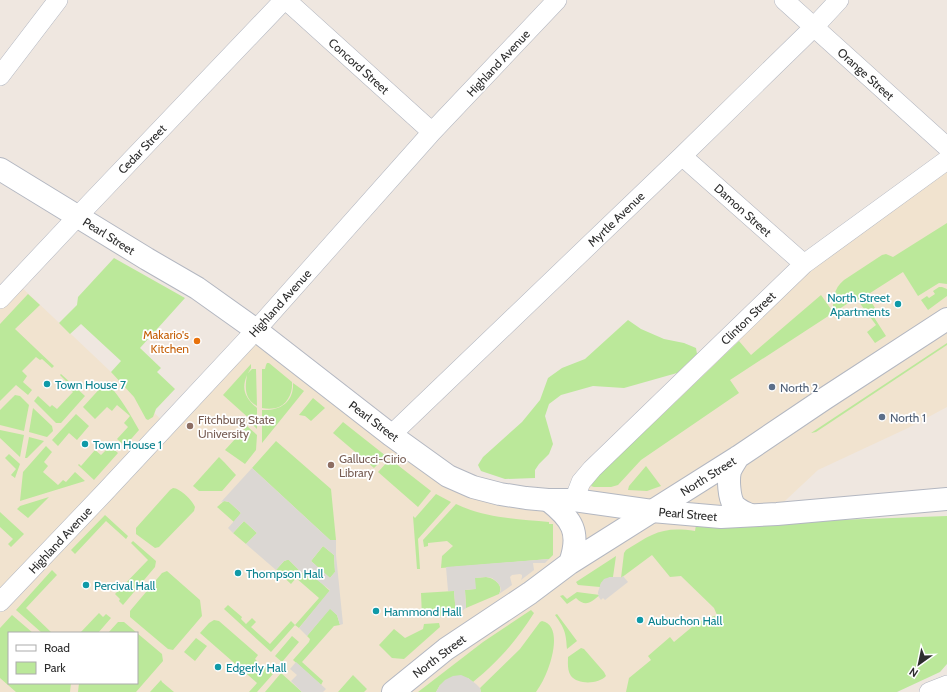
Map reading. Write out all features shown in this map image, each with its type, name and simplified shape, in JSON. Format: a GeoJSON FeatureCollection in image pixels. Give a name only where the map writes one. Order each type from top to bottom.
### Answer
{"type":"FeatureCollection","features":[{"type":"Feature","properties":{"kind":"main road","name":"Pearl Street"},"geometry":{"type":"LineString","coordinates":[[0,169],[197,288],[256,330],[448,476],[473,487],[500,494],[548,500],[574,500],[652,511],[721,516],[777,514],[947,499]]}},
{"type":"Feature","properties":{"kind":"main road","name":"North Street"},"geometry":{"type":"LineString","coordinates":[[393,692],[446,649],[530,593],[570,563],[738,458],[818,403],[947,319]]}},
{"type":"Feature","properties":{"kind":"main road"},"geometry":{"type":"LineString","coordinates":[[738,458],[732,466],[730,473],[729,484],[731,496],[734,504],[740,510],[750,515]]}},
{"type":"Feature","properties":{"kind":"main road"},"geometry":{"type":"LineString","coordinates":[[548,500],[561,510],[572,524],[575,537],[574,553],[570,563]]}},
{"type":"Feature","properties":{"kind":"street"},"geometry":{"type":"LineString","coordinates":[[0,76],[58,0]]}},
{"type":"Feature","properties":{"kind":"street","name":"Concord Street"},"geometry":{"type":"LineString","coordinates":[[285,0],[432,132]]}},
{"type":"Feature","properties":{"kind":"street","name":"Cedar Street"},"geometry":{"type":"LineString","coordinates":[[0,299],[285,0]]}},
{"type":"Feature","properties":{"kind":"street","name":"Highland Avenue"},"geometry":{"type":"LineString","coordinates":[[0,602],[256,330],[432,132],[557,0]]}},
{"type":"Feature","properties":{"kind":"street","name":"Orange Street"},"geometry":{"type":"LineString","coordinates":[[784,0],[947,147]]}},
{"type":"Feature","properties":{"kind":"street","name":"Myrtle Avenue"},"geometry":{"type":"LineString","coordinates":[[391,434],[682,156],[814,27],[839,0]]}},
{"type":"Feature","properties":{"kind":"street","name":"Damon Street"},"geometry":{"type":"LineString","coordinates":[[682,156],[804,264]]}},
{"type":"Feature","properties":{"kind":"street","name":"Clinton Street"},"geometry":{"type":"LineString","coordinates":[[574,500],[581,482],[592,469],[804,264],[947,160]]}},
{"type":"Feature","properties":{"kind":"street"},"geometry":{"type":"LineString","coordinates":[[929,692],[947,685]]}},
{"type":"Feature","properties":{"kind":"shaded area","name":"Fitchburg State University"},"geometry":{"type":"Polygon","coordinates":[[[947,160],[947,407],[908,428],[818,470],[771,514],[713,692],[0,692],[0,299],[16,282],[167,425],[256,330],[448,476],[574,500],[804,264],[947,160]]]}},
{"type":"Feature","properties":{"kind":"shaded area"},"geometry":{"type":"Polygon","coordinates":[[[252,468],[330,540],[336,540],[336,555],[343,624],[340,625],[337,615],[330,609],[307,636],[299,628],[330,590],[312,576],[305,572],[302,573],[289,560],[284,561],[276,570],[246,544],[257,533],[244,521],[233,533],[228,528],[241,513],[229,502],[221,502],[252,468]],[[323,546],[311,561],[330,578],[335,572],[334,555],[323,546]]]}},
{"type":"Feature","properties":{"kind":"shaded area"},"geometry":{"type":"Polygon","coordinates":[[[549,559],[545,563],[533,563],[534,570],[521,580],[522,575],[512,575],[510,577],[512,585],[499,594],[501,590],[500,586],[492,578],[475,578],[476,589],[465,590],[466,608],[456,615],[454,591],[448,591],[446,567],[549,559]]]}},
{"type":"Feature","properties":{"kind":"shaded area"},"geometry":{"type":"Polygon","coordinates":[[[623,576],[628,582],[605,600],[603,598],[601,600],[598,596],[598,592],[604,579],[610,577],[621,578],[623,576]]]}},
{"type":"Feature","properties":{"kind":"shaded area"},"geometry":{"type":"Polygon","coordinates":[[[296,662],[326,689],[323,692],[302,692],[291,681],[297,675],[290,669],[296,662]]]}},
{"type":"Feature","properties":{"kind":"shaded area"},"geometry":{"type":"Polygon","coordinates":[[[461,675],[476,684],[480,688],[481,692],[436,692],[445,680],[453,676],[461,675]]]}},
{"type":"Feature","properties":{"kind":"green space"},"geometry":{"type":"Polygon","coordinates":[[[947,223],[947,284],[939,283],[918,296],[903,272],[867,295],[875,308],[870,311],[886,336],[875,343],[867,332],[876,325],[856,298],[730,380],[739,393],[641,460],[618,485],[611,487],[591,486],[606,466],[659,418],[739,341],[751,355],[821,295],[833,312],[834,299],[840,283],[882,255],[886,254],[893,257],[947,223]]]}},
{"type":"Feature","properties":{"kind":"green space"},"geometry":{"type":"Polygon","coordinates":[[[114,258],[185,298],[140,348],[161,368],[157,372],[175,389],[156,409],[153,417],[148,420],[134,397],[111,372],[121,361],[81,324],[70,334],[59,323],[77,305],[78,297],[114,258]]]}},
{"type":"Feature","properties":{"kind":"green space"},"geometry":{"type":"Polygon","coordinates":[[[939,287],[947,289],[947,296],[928,310],[921,300],[927,296],[929,298],[935,294],[933,291],[939,287]]]}},
{"type":"Feature","properties":{"kind":"green space"},"geometry":{"type":"Polygon","coordinates":[[[28,294],[40,305],[15,329],[54,366],[52,368],[42,359],[40,360],[36,357],[22,371],[27,376],[23,382],[32,390],[28,395],[16,385],[0,401],[0,324],[28,294]]]}},
{"type":"Feature","properties":{"kind":"green space"},"geometry":{"type":"Polygon","coordinates":[[[628,320],[641,329],[664,339],[684,343],[696,348],[697,354],[677,373],[624,388],[593,386],[561,395],[549,404],[545,416],[553,444],[549,454],[535,470],[535,478],[505,479],[481,471],[478,465],[483,457],[522,422],[540,400],[548,378],[562,368],[585,359],[628,320]]]}},
{"type":"Feature","properties":{"kind":"green space"},"geometry":{"type":"Polygon","coordinates":[[[947,343],[947,345],[816,432],[811,433],[947,343]]]}},
{"type":"Feature","properties":{"kind":"green space"},"geometry":{"type":"Polygon","coordinates":[[[267,363],[269,363],[292,382],[290,394],[286,401],[280,406],[269,409],[262,408],[262,369],[265,369],[267,363]]]}},
{"type":"Feature","properties":{"kind":"green space"},"geometry":{"type":"Polygon","coordinates":[[[251,364],[251,368],[248,373],[252,369],[256,369],[257,406],[250,400],[246,392],[247,375],[244,389],[247,397],[257,408],[257,429],[251,423],[252,421],[223,395],[251,364]]]}},
{"type":"Feature","properties":{"kind":"green space"},"geometry":{"type":"Polygon","coordinates":[[[61,374],[85,396],[61,423],[56,423],[34,401],[38,396],[50,407],[52,405],[57,409],[73,392],[69,388],[71,386],[60,375],[61,374]]]}},
{"type":"Feature","properties":{"kind":"green space"},"geometry":{"type":"Polygon","coordinates":[[[293,383],[304,391],[262,443],[262,410],[275,409],[285,404],[293,390],[293,383]]]}},
{"type":"Feature","properties":{"kind":"green space"},"geometry":{"type":"Polygon","coordinates":[[[104,384],[108,384],[117,395],[139,430],[125,446],[117,439],[128,427],[124,423],[130,416],[117,405],[112,411],[107,407],[95,419],[83,407],[104,384]]]}},
{"type":"Feature","properties":{"kind":"green space"},"geometry":{"type":"Polygon","coordinates":[[[15,395],[20,396],[29,405],[24,431],[0,425],[0,410],[15,395]]]}},
{"type":"Feature","properties":{"kind":"green space"},"geometry":{"type":"Polygon","coordinates":[[[313,398],[325,408],[311,421],[305,416],[299,415],[313,398]]]}},
{"type":"Feature","properties":{"kind":"green space"},"geometry":{"type":"Polygon","coordinates":[[[33,408],[52,426],[53,431],[47,437],[29,432],[33,408]]]}},
{"type":"Feature","properties":{"kind":"green space"},"geometry":{"type":"Polygon","coordinates":[[[76,414],[89,426],[77,440],[69,433],[58,446],[52,440],[76,414]]]}},
{"type":"Feature","properties":{"kind":"green space"},"geometry":{"type":"Polygon","coordinates":[[[343,422],[386,456],[374,468],[333,433],[343,422]]]}},
{"type":"Feature","properties":{"kind":"green space"},"geometry":{"type":"Polygon","coordinates":[[[247,426],[257,435],[256,450],[245,464],[225,450],[247,426]]]}},
{"type":"Feature","properties":{"kind":"green space"},"geometry":{"type":"Polygon","coordinates":[[[0,430],[24,435],[20,457],[0,438],[0,430]]]}},
{"type":"Feature","properties":{"kind":"green space"},"geometry":{"type":"Polygon","coordinates":[[[29,437],[44,441],[27,458],[25,458],[29,437]]]}},
{"type":"Feature","properties":{"kind":"green space"},"geometry":{"type":"Polygon","coordinates":[[[276,441],[331,489],[336,540],[330,540],[252,468],[276,441]]]}},
{"type":"Feature","properties":{"kind":"green space"},"geometry":{"type":"Polygon","coordinates":[[[46,446],[52,452],[44,462],[48,466],[43,472],[58,485],[63,480],[66,482],[75,472],[85,481],[20,501],[23,472],[46,446]]]}},
{"type":"Feature","properties":{"kind":"green space"},"geometry":{"type":"Polygon","coordinates":[[[110,446],[118,453],[94,480],[78,465],[79,464],[81,466],[95,450],[101,455],[110,446]]]}},
{"type":"Feature","properties":{"kind":"green space"},"geometry":{"type":"Polygon","coordinates":[[[9,454],[20,464],[15,478],[11,475],[16,469],[5,458],[9,454]]]}},
{"type":"Feature","properties":{"kind":"green space"},"geometry":{"type":"Polygon","coordinates":[[[219,457],[236,475],[222,491],[199,491],[193,486],[219,457]]]}},
{"type":"Feature","properties":{"kind":"green space"},"geometry":{"type":"Polygon","coordinates":[[[390,459],[431,491],[418,507],[378,472],[390,459]]]}},
{"type":"Feature","properties":{"kind":"green space"},"geometry":{"type":"Polygon","coordinates":[[[646,466],[661,486],[647,491],[628,490],[629,486],[646,466]]]}},
{"type":"Feature","properties":{"kind":"green space"},"geometry":{"type":"Polygon","coordinates":[[[173,488],[183,492],[189,498],[194,504],[194,511],[159,547],[155,548],[136,534],[136,528],[173,488]]]}},
{"type":"Feature","properties":{"kind":"green space"},"geometry":{"type":"Polygon","coordinates":[[[436,494],[451,502],[418,539],[420,569],[417,569],[413,516],[415,518],[436,494]]]}},
{"type":"Feature","properties":{"kind":"green space"},"geometry":{"type":"Polygon","coordinates":[[[49,497],[28,518],[17,509],[20,506],[49,497]]]}},
{"type":"Feature","properties":{"kind":"green space"},"geometry":{"type":"Polygon","coordinates":[[[224,501],[229,502],[241,513],[234,522],[217,507],[224,501]]]}},
{"type":"Feature","properties":{"kind":"green space"},"geometry":{"type":"Polygon","coordinates":[[[456,504],[467,509],[490,515],[513,519],[549,522],[549,524],[553,524],[553,555],[549,559],[441,568],[442,556],[453,546],[447,541],[428,543],[428,546],[424,547],[423,540],[456,504]]]}},
{"type":"Feature","properties":{"kind":"green space"},"geometry":{"type":"Polygon","coordinates":[[[0,512],[24,534],[11,547],[8,544],[13,539],[0,527],[0,512]]]}},
{"type":"Feature","properties":{"kind":"green space"},"geometry":{"type":"Polygon","coordinates":[[[105,515],[128,536],[126,539],[106,521],[75,554],[71,550],[105,515]]]}},
{"type":"Feature","properties":{"kind":"green space"},"geometry":{"type":"Polygon","coordinates":[[[947,516],[947,664],[940,672],[897,692],[626,692],[629,678],[651,660],[648,656],[670,637],[674,642],[698,622],[717,615],[714,608],[681,576],[670,577],[652,555],[621,578],[624,553],[626,550],[643,540],[666,531],[695,531],[696,525],[947,516]]]}},
{"type":"Feature","properties":{"kind":"green space"},"geometry":{"type":"Polygon","coordinates":[[[244,521],[257,533],[246,544],[233,533],[244,521]]]}},
{"type":"Feature","properties":{"kind":"green space"},"geometry":{"type":"Polygon","coordinates":[[[133,541],[156,561],[155,567],[123,605],[115,594],[148,560],[131,543],[133,541]]]}},
{"type":"Feature","properties":{"kind":"green space"},"geometry":{"type":"Polygon","coordinates":[[[323,546],[334,555],[335,572],[330,578],[311,561],[323,546]]]}},
{"type":"Feature","properties":{"kind":"green space"},"geometry":{"type":"Polygon","coordinates":[[[616,556],[613,577],[610,577],[601,583],[600,587],[578,585],[576,582],[616,556]]]}},
{"type":"Feature","properties":{"kind":"green space"},"geometry":{"type":"Polygon","coordinates":[[[289,560],[302,573],[314,576],[330,591],[299,628],[295,625],[319,598],[296,578],[291,584],[276,570],[284,561],[289,560]]]}},
{"type":"Feature","properties":{"kind":"green space"},"geometry":{"type":"Polygon","coordinates":[[[52,570],[57,575],[26,608],[51,632],[41,632],[16,610],[52,570]]]}},
{"type":"Feature","properties":{"kind":"green space"},"geometry":{"type":"Polygon","coordinates":[[[167,571],[200,600],[202,616],[173,650],[168,649],[130,617],[130,611],[162,573],[167,571]]]}},
{"type":"Feature","properties":{"kind":"green space"},"geometry":{"type":"Polygon","coordinates":[[[486,577],[497,582],[500,588],[499,594],[466,608],[465,590],[475,589],[474,578],[486,577]]]}},
{"type":"Feature","properties":{"kind":"green space"},"geometry":{"type":"Polygon","coordinates":[[[454,591],[456,615],[422,617],[421,593],[454,591]]]}},
{"type":"Feature","properties":{"kind":"green space"},"geometry":{"type":"Polygon","coordinates":[[[577,592],[600,595],[588,603],[583,603],[576,598],[567,604],[560,596],[563,595],[567,599],[577,592]]]}},
{"type":"Feature","properties":{"kind":"green space"},"geometry":{"type":"Polygon","coordinates":[[[228,605],[242,617],[241,619],[246,624],[252,618],[256,622],[251,627],[270,644],[291,621],[295,625],[271,652],[224,609],[228,605]]]}},
{"type":"Feature","properties":{"kind":"green space"},"geometry":{"type":"Polygon","coordinates":[[[330,608],[337,615],[340,625],[334,626],[302,662],[323,681],[321,685],[293,660],[309,642],[310,639],[307,636],[330,608]]]}},
{"type":"Feature","properties":{"kind":"green space"},"geometry":{"type":"Polygon","coordinates":[[[531,610],[534,613],[514,642],[473,682],[468,678],[440,685],[436,692],[418,692],[483,642],[531,610]]]}},
{"type":"Feature","properties":{"kind":"green space"},"geometry":{"type":"Polygon","coordinates":[[[99,613],[103,617],[106,614],[111,618],[99,632],[81,632],[99,613]]]}},
{"type":"Feature","properties":{"kind":"green space"},"geometry":{"type":"Polygon","coordinates":[[[557,614],[577,641],[567,649],[564,631],[555,615],[557,614]]]}},
{"type":"Feature","properties":{"kind":"green space"},"geometry":{"type":"Polygon","coordinates":[[[12,615],[32,632],[8,632],[8,684],[71,684],[70,692],[16,692],[0,678],[0,628],[12,615]]]}},
{"type":"Feature","properties":{"kind":"green space"},"geometry":{"type":"Polygon","coordinates":[[[214,620],[219,621],[258,655],[255,659],[258,662],[259,667],[265,667],[273,674],[257,692],[249,692],[257,683],[200,633],[209,623],[214,620]]]}},
{"type":"Feature","properties":{"kind":"green space"},"geometry":{"type":"Polygon","coordinates":[[[542,621],[552,628],[554,642],[552,657],[548,669],[536,692],[481,692],[480,688],[520,649],[542,621]]]}},
{"type":"Feature","properties":{"kind":"green space"},"geometry":{"type":"Polygon","coordinates":[[[118,622],[124,622],[136,632],[109,632],[118,622]]]}},
{"type":"Feature","properties":{"kind":"green space"},"geometry":{"type":"Polygon","coordinates":[[[439,623],[440,627],[404,659],[392,658],[379,645],[394,629],[405,638],[423,629],[424,624],[439,623]]]}},
{"type":"Feature","properties":{"kind":"green space"},"geometry":{"type":"Polygon","coordinates":[[[138,634],[162,654],[163,661],[136,692],[78,692],[79,684],[138,684],[138,634]]]}},
{"type":"Feature","properties":{"kind":"green space"},"geometry":{"type":"Polygon","coordinates":[[[292,636],[299,642],[282,662],[275,656],[292,636]]]}},
{"type":"Feature","properties":{"kind":"green space"},"geometry":{"type":"Polygon","coordinates":[[[196,638],[207,646],[195,661],[184,652],[196,638]]]}},
{"type":"Feature","properties":{"kind":"green space"},"geometry":{"type":"Polygon","coordinates":[[[581,648],[584,649],[604,672],[606,676],[603,679],[594,682],[583,682],[574,679],[571,676],[568,669],[568,657],[581,648]]]}},
{"type":"Feature","properties":{"kind":"green space"},"geometry":{"type":"Polygon","coordinates":[[[281,673],[302,692],[265,692],[281,673]]]}},
{"type":"Feature","properties":{"kind":"green space"},"geometry":{"type":"Polygon","coordinates":[[[353,675],[367,689],[364,692],[338,692],[353,675]]]}},
{"type":"Feature","properties":{"kind":"green space"},"geometry":{"type":"Polygon","coordinates":[[[161,680],[162,682],[174,692],[150,692],[161,680]]]}},
{"type":"Feature","properties":{"kind":"place","name":"North Street Apartments"},"geometry":{"type":"Point","coordinates":[898,304]}},
{"type":"Feature","properties":{"kind":"place","name":"Makario's Kitchen"},"geometry":{"type":"Point","coordinates":[197,341]}},
{"type":"Feature","properties":{"kind":"place","name":"Town House 7"},"geometry":{"type":"Point","coordinates":[47,384]}},
{"type":"Feature","properties":{"kind":"place","name":"North 2"},"geometry":{"type":"Point","coordinates":[772,387]}},
{"type":"Feature","properties":{"kind":"place","name":"North 1"},"geometry":{"type":"Point","coordinates":[882,417]}},
{"type":"Feature","properties":{"kind":"place","name":"Fitchburg State University"},"geometry":{"type":"Point","coordinates":[190,426]}},
{"type":"Feature","properties":{"kind":"place","name":"Town House 1"},"geometry":{"type":"Point","coordinates":[85,444]}},
{"type":"Feature","properties":{"kind":"place","name":"Gallucci-Cirio Library"},"geometry":{"type":"Point","coordinates":[331,465]}},
{"type":"Feature","properties":{"kind":"place","name":"Thompson Hall"},"geometry":{"type":"Point","coordinates":[238,573]}},
{"type":"Feature","properties":{"kind":"place","name":"Percival Hall"},"geometry":{"type":"Point","coordinates":[86,585]}},
{"type":"Feature","properties":{"kind":"place","name":"Hammond Hall"},"geometry":{"type":"Point","coordinates":[376,611]}},
{"type":"Feature","properties":{"kind":"place","name":"Aubuchon Hall"},"geometry":{"type":"Point","coordinates":[640,620]}},
{"type":"Feature","properties":{"kind":"place","name":"Edgerly Hall"},"geometry":{"type":"Point","coordinates":[218,667]}}]}
